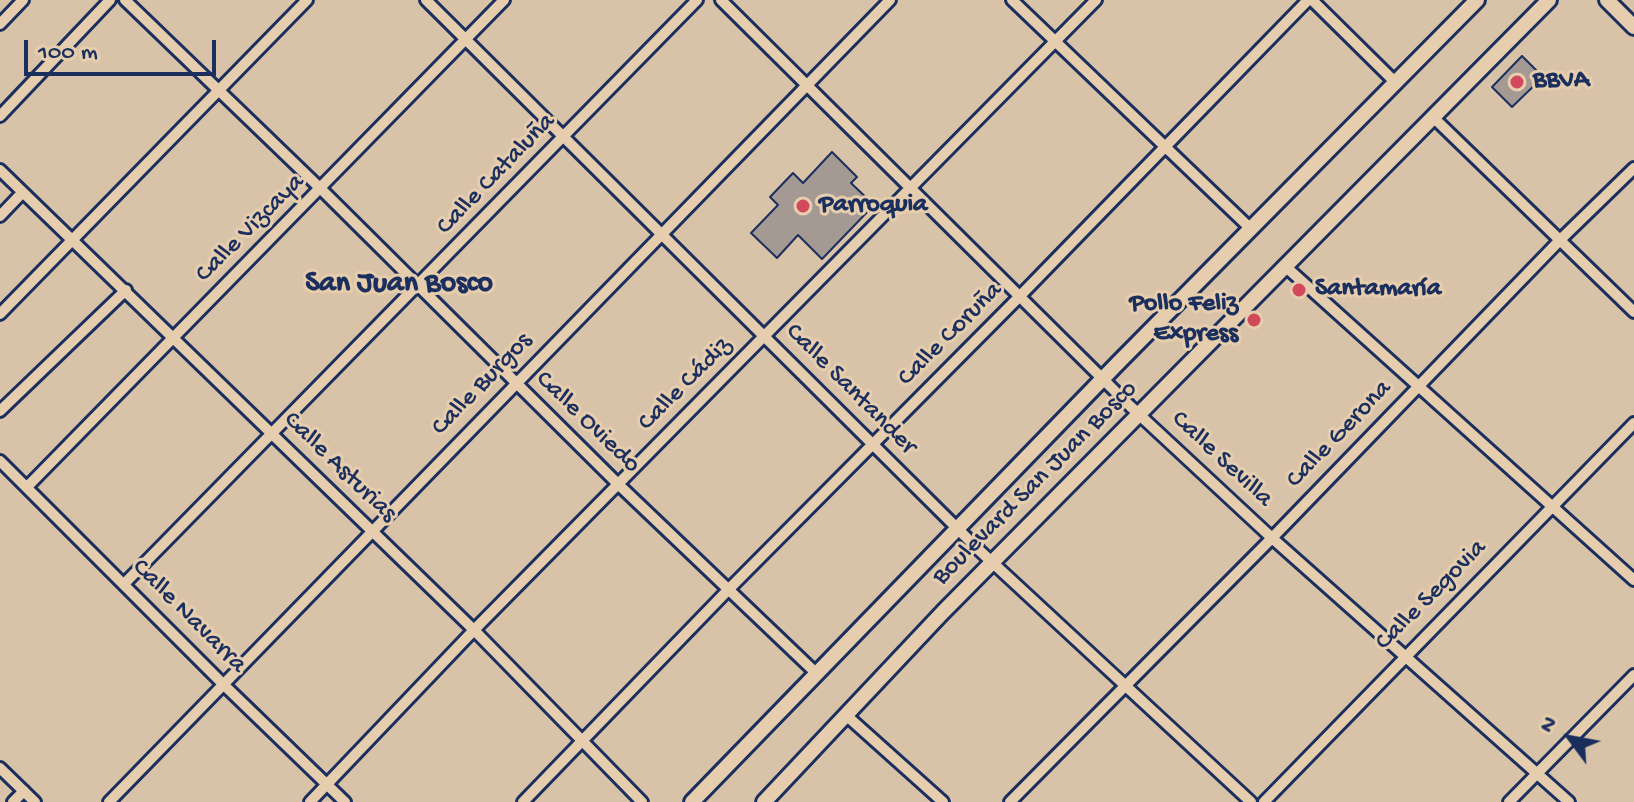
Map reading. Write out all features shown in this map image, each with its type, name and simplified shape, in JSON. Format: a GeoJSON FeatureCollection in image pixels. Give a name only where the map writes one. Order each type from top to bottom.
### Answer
{"type":"FeatureCollection","features":[{"type":"Feature","properties":{"kind":"street"},"geometry":{"type":"LineString","coordinates":[[0,24],[23,0]]}},
{"type":"Feature","properties":{"kind":"street"},"geometry":{"type":"LineString","coordinates":[[0,116],[110,0]]}},
{"type":"Feature","properties":{"kind":"street","name":"Calle Oviedo"},"geometry":{"type":"LineString","coordinates":[[125,0],[321,189],[619,485],[816,673]]}},
{"type":"Feature","properties":{"kind":"street"},"geometry":{"type":"LineString","coordinates":[[0,314],[307,0]]}},
{"type":"Feature","properties":{"kind":"street","name":"Calle Santander"},"geometry":{"type":"LineString","coordinates":[[426,0],[993,564],[1251,802]]}},
{"type":"Feature","properties":{"kind":"street","name":"Calle Vizcaya"},"geometry":{"type":"LineString","coordinates":[[27,487],[504,0]]}},
{"type":"Feature","properties":{"kind":"street","name":"Calle Cataluña"},"geometry":{"type":"LineString","coordinates":[[124,584],[697,0]]}},
{"type":"Feature","properties":{"kind":"street","name":"Calle Sevilla"},"geometry":{"type":"LineString","coordinates":[[721,0],[1139,415],[1272,538],[1569,802]]}},
{"type":"Feature","properties":{"kind":"street","name":"Calle Burgos"},"geometry":{"type":"LineString","coordinates":[[109,802],[890,0]]}},
{"type":"Feature","properties":{"kind":"street"},"geometry":{"type":"LineString","coordinates":[[1012,0],[1250,228]]}},
{"type":"Feature","properties":{"kind":"street","name":"Calle Cádiz"},"geometry":{"type":"LineString","coordinates":[[310,802],[474,630],[1096,0]]}},
{"type":"Feature","properties":{"kind":"street"},"geometry":{"type":"LineString","coordinates":[[1310,0],[1395,82]]}},
{"type":"Feature","properties":{"kind":"street","name":"Calle Coruña"},"geometry":{"type":"LineString","coordinates":[[523,802],[1310,0]]}},
{"type":"Feature","properties":{"kind":"street","name":"Boulevard San Juan Bosco"},"geometry":{"type":"LineString","coordinates":[[692,802],[1103,378],[1477,0]]}},
{"type":"Feature","properties":{"kind":"street","name":"Boulevard San Juan Bosco"},"geometry":{"type":"LineString","coordinates":[[764,802],[943,612],[1549,0]]}},
{"type":"Feature","properties":{"kind":"street"},"geometry":{"type":"LineString","coordinates":[[1607,0],[1634,27]]}},
{"type":"Feature","properties":{"kind":"street"},"geometry":{"type":"LineString","coordinates":[[1434,118],[1634,312]]}},
{"type":"Feature","properties":{"kind":"street","name":"Calle Gerona"},"geometry":{"type":"LineString","coordinates":[[1010,802],[1634,168]]}},
{"type":"Feature","properties":{"kind":"street","name":"Calle Asturias"},"geometry":{"type":"LineString","coordinates":[[0,170],[474,630],[642,802]]}},
{"type":"Feature","properties":{"kind":"street"},"geometry":{"type":"LineString","coordinates":[[0,216],[22,193]]}},
{"type":"Feature","properties":{"kind":"street"},"geometry":{"type":"LineString","coordinates":[[1286,267],[1634,580]]}},
{"type":"Feature","properties":{"kind":"street"},"geometry":{"type":"LineString","coordinates":[[0,411],[126,290]]}},
{"type":"Feature","properties":{"kind":"street","name":"Calle Segovia"},"geometry":{"type":"LineString","coordinates":[[1264,802],[1634,423]]}},
{"type":"Feature","properties":{"kind":"street","name":"Calle Navarra"},"geometry":{"type":"LineString","coordinates":[[0,461],[345,802]]}},
{"type":"Feature","properties":{"kind":"street"},"geometry":{"type":"LineString","coordinates":[[1509,802],[1634,675]]}},
{"type":"Feature","properties":{"kind":"street"},"geometry":{"type":"LineString","coordinates":[[847,716],[943,802]]}},
{"type":"Feature","properties":{"kind":"street"},"geometry":{"type":"LineString","coordinates":[[0,768],[35,802]]}},
{"type":"Feature","properties":{"kind":"street"},"geometry":{"type":"LineString","coordinates":[[13,802],[24,791]]}},
{"type":"Feature","properties":{"kind":"building","name":"BBVA"},"geometry":{"type":"Polygon","coordinates":[[[1522,56],[1543,77],[1512,107],[1492,87],[1522,56]]]}},
{"type":"Feature","properties":{"kind":"building","name":"Parroquia"},"geometry":{"type":"Polygon","coordinates":[[[832,152],[857,177],[851,183],[874,205],[822,259],[798,235],[777,258],[751,233],[778,205],[770,197],[793,173],[803,183],[832,152]]]}},
{"type":"Feature","properties":{"kind":"place","name":"BBVA"},"geometry":{"type":"Point","coordinates":[1517,82]}},
{"type":"Feature","properties":{"kind":"place","name":"Parroquia"},"geometry":{"type":"Point","coordinates":[803,206]}},
{"type":"Feature","properties":{"kind":"place","name":"Santamaría"},"geometry":{"type":"Point","coordinates":[1299,290]}},
{"type":"Feature","properties":{"kind":"place","name":"Pollo Feliz Express"},"geometry":{"type":"Point","coordinates":[1254,320]}},
{"type":"Feature","properties":{"kind":"district","name":"San Juan Bosco"},"geometry":{"type":"Point","coordinates":[399,285]}}]}
